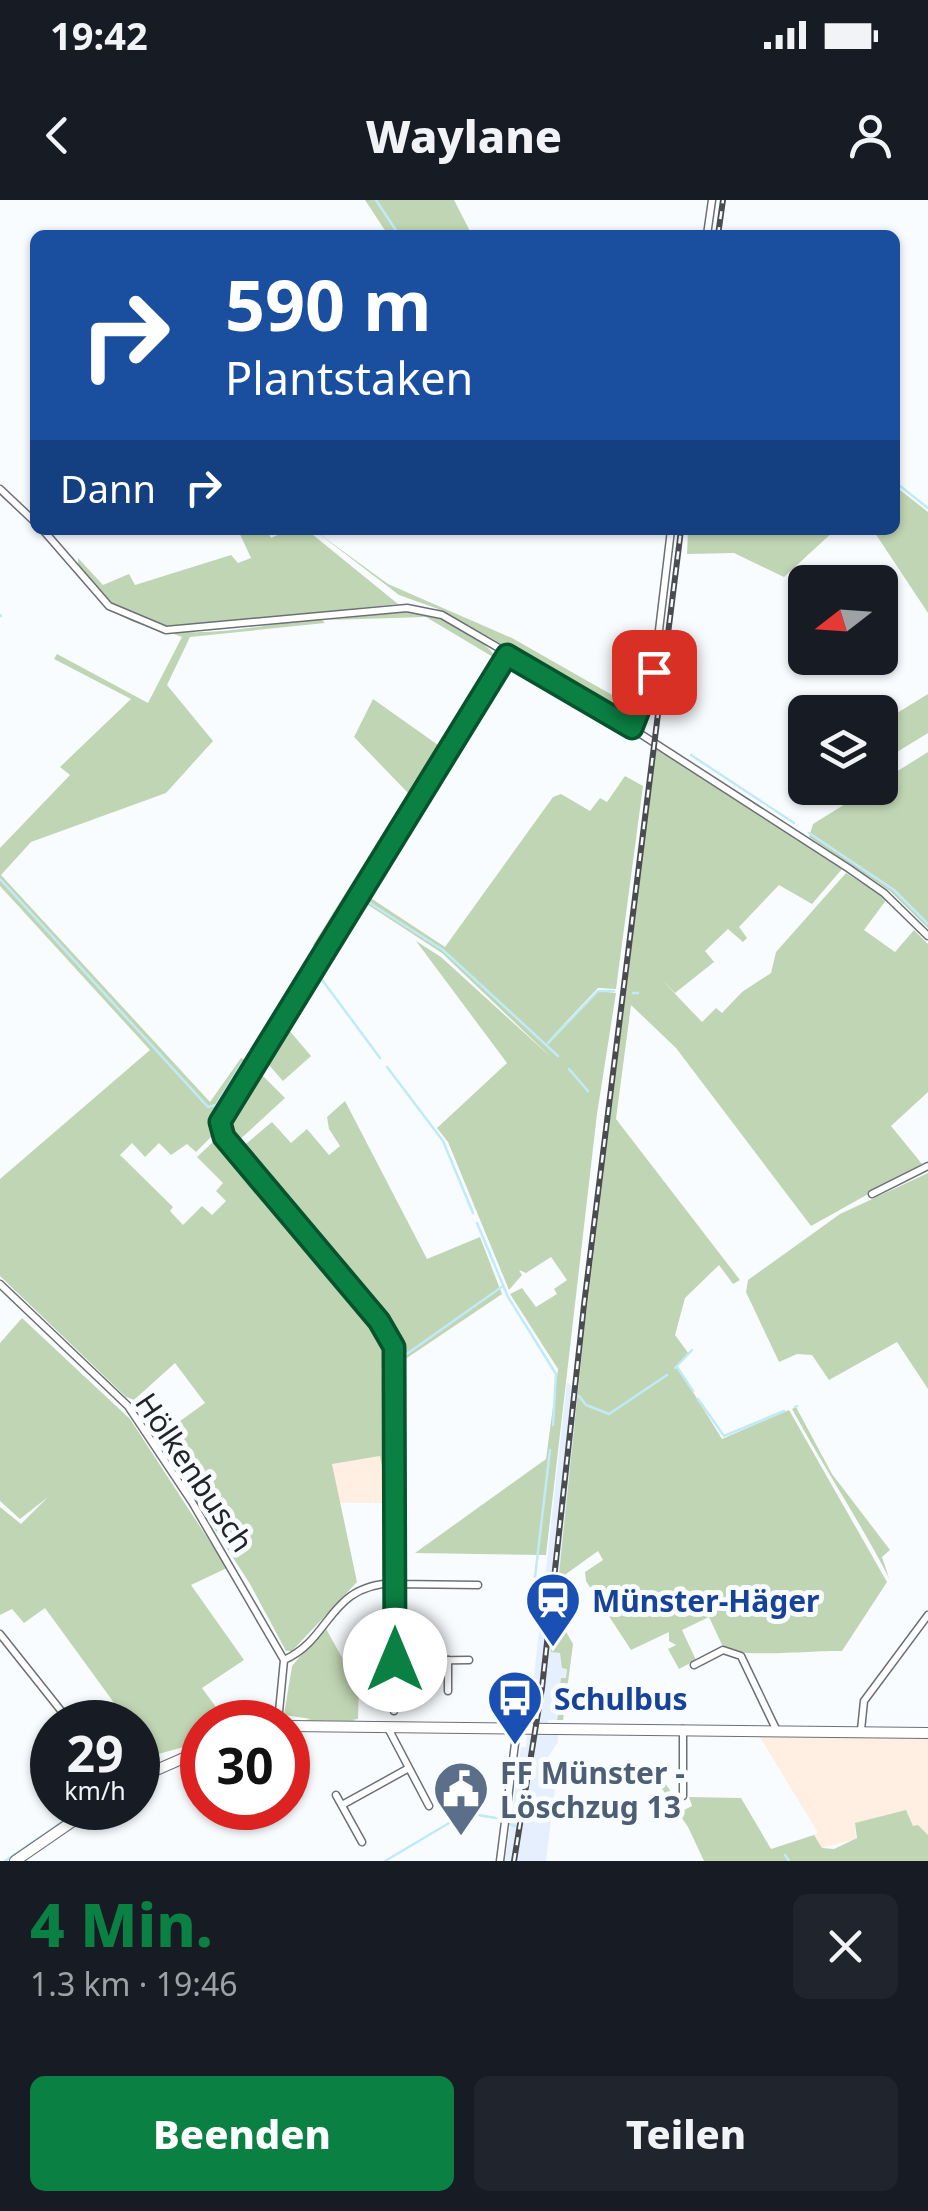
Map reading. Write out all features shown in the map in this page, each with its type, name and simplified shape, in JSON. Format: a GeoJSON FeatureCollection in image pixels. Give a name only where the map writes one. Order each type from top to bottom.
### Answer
{"type":"FeatureCollection","features":[{"type":"Feature","properties":{"kind":"main road"},"geometry":{"type":"LineString","coordinates":[[310,1726],[928,1733]]}},
{"type":"Feature","properties":{"kind":"main road"},"geometry":{"type":"LineString","coordinates":[[14,1861],[60,1830]]}},
{"type":"Feature","properties":{"kind":"street"},"geometry":{"type":"LineString","coordinates":[[707,230],[712,200]]}},
{"type":"Feature","properties":{"kind":"street"},"geometry":{"type":"LineString","coordinates":[[0,489],[30,517]]}},
{"type":"Feature","properties":{"kind":"street"},"geometry":{"type":"LineString","coordinates":[[47,535],[105,602],[157,628],[180,630],[414,607],[442,615],[632,728],[884,892],[928,936]]}},
{"type":"Feature","properties":{"kind":"street"},"geometry":{"type":"LineString","coordinates":[[632,728],[654,672],[670,535]]}},
{"type":"Feature","properties":{"kind":"street"},"geometry":{"type":"LineString","coordinates":[[394,1712],[396,1372],[392,1342],[224,1137],[220,1122],[507,655]]}},
{"type":"Feature","properties":{"kind":"street"},"geometry":{"type":"LineString","coordinates":[[872,1194],[928,1166]]}},
{"type":"Feature","properties":{"kind":"street","name":"Hölkenbusch"},"geometry":{"type":"LineString","coordinates":[[0,1284],[132,1412],[252,1600],[284,1660]]}},
{"type":"Feature","properties":{"kind":"street"},"geometry":{"type":"LineString","coordinates":[[280,1700],[284,1660],[297,1653],[349,1594],[371,1584],[478,1585]]}},
{"type":"Feature","properties":{"kind":"street"},"geometry":{"type":"LineString","coordinates":[[861,1730],[862,1704],[928,1615]]}},
{"type":"Feature","properties":{"kind":"street"},"geometry":{"type":"LineString","coordinates":[[0,1634],[52,1700]]}},
{"type":"Feature","properties":{"kind":"street"},"geometry":{"type":"LineString","coordinates":[[694,1666],[723,1650],[742,1656],[776,1729]]}},
{"type":"Feature","properties":{"kind":"street"},"geometry":{"type":"LineString","coordinates":[[395,1660],[468,1660]]}},
{"type":"Feature","properties":{"kind":"street"},"geometry":{"type":"LineString","coordinates":[[448,1660],[448,1691]]}},
{"type":"Feature","properties":{"kind":"street"},"geometry":{"type":"LineString","coordinates":[[388,1726],[430,1806]]}},
{"type":"Feature","properties":{"kind":"street"},"geometry":{"type":"LineString","coordinates":[[500,1861],[517,1727]]}},
{"type":"Feature","properties":{"kind":"street"},"geometry":{"type":"LineString","coordinates":[[682,1796],[683,1728]]}},
{"type":"Feature","properties":{"kind":"street"},"geometry":{"type":"LineString","coordinates":[[342,1805],[409,1768]]}},
{"type":"Feature","properties":{"kind":"street"},"geometry":{"type":"LineString","coordinates":[[336,1795],[362,1842]]}},
{"type":"Feature","properties":{"kind":"shaded area"},"geometry":{"type":"Polygon","coordinates":[[[567,1382],[583,1396],[560,1621],[573,1644],[563,1720],[548,1720],[546,1732],[558,1733],[558,1742],[544,1763],[545,1778],[556,1780],[546,1861],[505,1861],[521,1747],[526,1747],[567,1382]]]}},
{"type":"Feature","properties":{"kind":"shaded area"},"geometry":{"type":"Polygon","coordinates":[[[381,1456],[385,1485],[391,1485],[391,1503],[340,1503],[332,1464],[381,1456]]]}},
{"type":"Feature","properties":{"kind":"shaded area"},"geometry":{"type":"Polygon","coordinates":[[[758,1734],[928,1738],[928,1835],[918,1825],[913,1827],[906,1810],[855,1824],[856,1839],[822,1848],[814,1835],[818,1833],[758,1734]]]}},
{"type":"Feature","properties":{"kind":"green space"},"geometry":{"type":"Polygon","coordinates":[[[365,200],[454,200],[469,230],[385,230],[365,200]]]}},
{"type":"Feature","properties":{"kind":"green space"},"geometry":{"type":"Polygon","coordinates":[[[900,490],[928,512],[928,613],[876,535],[900,535],[900,490]]]}},
{"type":"Feature","properties":{"kind":"green space"},"geometry":{"type":"Polygon","coordinates":[[[42,535],[57,546],[83,581],[42,535]]]}},
{"type":"Feature","properties":{"kind":"green space"},"geometry":{"type":"Polygon","coordinates":[[[240,535],[313,535],[398,604],[168,628],[110,604],[78,565],[78,558],[103,585],[129,574],[135,585],[231,555],[238,563],[251,558],[240,535]]]}},
{"type":"Feature","properties":{"kind":"green space"},"geometry":{"type":"Polygon","coordinates":[[[321,535],[388,584],[512,638],[635,708],[635,715],[624,721],[438,609],[399,595],[321,535]]]}},
{"type":"Feature","properties":{"kind":"green space"},"geometry":{"type":"Polygon","coordinates":[[[688,535],[830,535],[797,565],[788,565],[784,577],[734,553],[687,554],[688,535]]]}},
{"type":"Feature","properties":{"kind":"green space"},"geometry":{"type":"Polygon","coordinates":[[[420,610],[477,639],[494,654],[497,662],[318,948],[313,945],[408,793],[354,737],[373,699],[438,745],[493,657],[426,617],[329,620],[420,610]]]}},
{"type":"Feature","properties":{"kind":"green space"},"geometry":{"type":"Polygon","coordinates":[[[119,614],[160,629],[127,619],[119,614]]]}},
{"type":"Feature","properties":{"kind":"green space"},"geometry":{"type":"Polygon","coordinates":[[[320,618],[325,623],[190,637],[167,685],[213,741],[166,793],[31,842],[1,875],[210,1102],[241,1058],[248,1060],[217,1114],[209,1117],[212,1136],[196,1152],[187,1144],[171,1155],[159,1143],[145,1157],[132,1143],[120,1155],[173,1207],[170,1211],[183,1225],[202,1206],[212,1215],[226,1201],[216,1191],[223,1183],[197,1157],[214,1141],[223,1141],[381,1328],[392,1356],[391,1485],[386,1486],[380,1456],[332,1464],[357,1582],[292,1651],[286,1651],[250,1584],[161,1446],[181,1432],[176,1424],[205,1403],[175,1363],[134,1400],[126,1397],[0,1276],[0,1179],[150,1050],[0,886],[0,848],[70,775],[60,767],[131,699],[54,659],[57,654],[148,703],[182,637],[160,629],[208,632],[320,618]]]}},
{"type":"Feature","properties":{"kind":"green space"},"geometry":{"type":"Polygon","coordinates":[[[928,694],[928,733],[898,751],[898,712],[928,694]]]}},
{"type":"Feature","properties":{"kind":"green space"},"geometry":{"type":"Polygon","coordinates":[[[656,748],[842,869],[812,904],[779,885],[739,927],[747,938],[743,942],[728,929],[705,951],[714,962],[675,993],[660,978],[702,1022],[716,1008],[722,1013],[742,992],[771,973],[776,952],[846,873],[887,899],[864,930],[895,952],[914,930],[928,944],[928,1092],[891,1126],[922,1164],[811,1226],[676,1048],[631,1005],[616,1119],[740,1280],[733,1284],[719,1265],[685,1298],[675,1335],[689,1354],[677,1366],[722,1439],[789,1410],[887,1582],[842,1651],[732,1652],[724,1649],[709,1617],[682,1630],[696,1660],[679,1669],[668,1649],[676,1645],[669,1641],[669,1632],[631,1650],[586,1581],[585,1572],[603,1560],[598,1551],[566,1574],[560,1621],[573,1644],[563,1720],[557,1720],[566,1686],[560,1685],[561,1678],[566,1678],[567,1669],[562,1668],[560,1653],[551,1652],[585,1323],[656,748]]]}},
{"type":"Feature","properties":{"kind":"green space"},"geometry":{"type":"Polygon","coordinates":[[[928,752],[928,928],[890,891],[809,837],[813,824],[844,805],[898,805],[898,771],[928,752]]]}},
{"type":"Feature","properties":{"kind":"green space"},"geometry":{"type":"Polygon","coordinates":[[[625,776],[643,786],[616,989],[598,988],[548,1041],[599,991],[616,993],[597,1114],[546,1555],[415,1553],[546,1459],[558,1369],[510,1294],[522,1288],[536,1307],[557,1294],[554,1289],[567,1280],[551,1257],[526,1273],[519,1270],[522,1275],[509,1290],[448,1142],[437,1128],[507,1063],[416,941],[441,957],[553,1059],[442,953],[359,899],[363,893],[445,947],[553,797],[561,794],[590,811],[600,798],[607,802],[625,776]]]}},
{"type":"Feature","properties":{"kind":"green space"},"geometry":{"type":"Polygon","coordinates":[[[283,1023],[311,1056],[283,1081],[261,1056],[283,1023]]]}},
{"type":"Feature","properties":{"kind":"green space"},"geometry":{"type":"Polygon","coordinates":[[[256,1069],[285,1098],[235,1144],[228,1135],[227,1116],[256,1069]]]}},
{"type":"Feature","properties":{"kind":"green space"},"geometry":{"type":"Polygon","coordinates":[[[345,1101],[427,1259],[480,1237],[502,1294],[401,1362],[388,1331],[241,1154],[241,1148],[272,1122],[291,1143],[307,1129],[329,1155],[340,1146],[329,1129],[327,1117],[345,1101]]]}},
{"type":"Feature","properties":{"kind":"green space"},"geometry":{"type":"Polygon","coordinates":[[[928,1173],[928,1389],[897,1342],[829,1380],[812,1355],[797,1354],[779,1362],[746,1292],[748,1280],[840,1214],[928,1173]]]}},
{"type":"Feature","properties":{"kind":"green space"},"geometry":{"type":"Polygon","coordinates":[[[22,1318],[130,1419],[227,1568],[191,1585],[244,1660],[202,1688],[211,1700],[180,1700],[180,1748],[160,1754],[160,1700],[112,1700],[45,1608],[24,1623],[12,1609],[0,1615],[0,1507],[21,1524],[48,1497],[20,1519],[0,1501],[0,1343],[22,1318]]]}},
{"type":"Feature","properties":{"kind":"green space"},"geometry":{"type":"Polygon","coordinates":[[[796,1407],[832,1474],[890,1550],[882,1557],[889,1578],[792,1409],[796,1407]]]}},
{"type":"Feature","properties":{"kind":"green space"},"geometry":{"type":"Polygon","coordinates":[[[325,1627],[359,1688],[358,1719],[352,1720],[367,1723],[310,1723],[310,1700],[286,1700],[292,1666],[325,1627]]]}},
{"type":"Feature","properties":{"kind":"green space"},"geometry":{"type":"Polygon","coordinates":[[[660,1776],[684,1810],[692,1806],[689,1797],[741,1798],[771,1849],[814,1835],[822,1848],[834,1849],[857,1838],[855,1823],[906,1810],[913,1826],[918,1825],[928,1835],[928,1861],[704,1861],[688,1827],[654,1777],[660,1776]]]}},
{"type":"Feature","properties":{"kind":"waterway"},"geometry":{"type":"LineString","coordinates":[[376,200],[396,230]]}},
{"type":"Feature","properties":{"kind":"waterway"},"geometry":{"type":"LineString","coordinates":[[900,486],[928,508]]}},
{"type":"Feature","properties":{"kind":"waterway"},"geometry":{"type":"LineString","coordinates":[[503,646],[625,716]]}},
{"type":"Feature","properties":{"kind":"waterway"},"geometry":{"type":"LineString","coordinates":[[317,945],[495,659]]}},
{"type":"Feature","properties":{"kind":"waterway"},"geometry":{"type":"LineString","coordinates":[[691,755],[794,823]]}},
{"type":"Feature","properties":{"kind":"waterway"},"geometry":{"type":"LineString","coordinates":[[809,833],[894,890],[928,924]]}},
{"type":"Feature","properties":{"kind":"waterway"},"geometry":{"type":"LineString","coordinates":[[0,879],[208,1107],[216,1105],[242,1063]]}},
{"type":"Feature","properties":{"kind":"waterway"},"geometry":{"type":"LineString","coordinates":[[362,898],[443,950],[558,1056]]}},
{"type":"Feature","properties":{"kind":"waterway"},"geometry":{"type":"LineString","coordinates":[[251,1049],[310,956]]}},
{"type":"Feature","properties":{"kind":"waterway"},"geometry":{"type":"LineString","coordinates":[[317,973],[380,1058]]}},
{"type":"Feature","properties":{"kind":"waterway"},"geometry":{"type":"LineString","coordinates":[[548,1043],[598,991],[614,991]]}},
{"type":"Feature","properties":{"kind":"waterway"},"geometry":{"type":"LineString","coordinates":[[633,993],[638,993]]}},
{"type":"Feature","properties":{"kind":"waterway"},"geometry":{"type":"LineString","coordinates":[[387,1067],[443,1141],[473,1213]]}},
{"type":"Feature","properties":{"kind":"waterway"},"geometry":{"type":"LineString","coordinates":[[569,1069],[588,1091]]}},
{"type":"Feature","properties":{"kind":"waterway"},"geometry":{"type":"LineString","coordinates":[[248,1159],[296,1216]]}},
{"type":"Feature","properties":{"kind":"waterway"},"geometry":{"type":"LineString","coordinates":[[302,1223],[393,1331],[401,1358],[503,1286]]}},
{"type":"Feature","properties":{"kind":"waterway"},"geometry":{"type":"LineString","coordinates":[[477,1223],[508,1297],[556,1374],[553,1425]]}},
{"type":"Feature","properties":{"kind":"waterway"},"geometry":{"type":"LineString","coordinates":[[675,1368],[692,1350]]}},
{"type":"Feature","properties":{"kind":"waterway"},"geometry":{"type":"LineString","coordinates":[[677,1367],[693,1391]]}},
{"type":"Feature","properties":{"kind":"waterway"},"geometry":{"type":"LineString","coordinates":[[579,1396],[586,1405],[609,1414],[667,1375]]}},
{"type":"Feature","properties":{"kind":"waterway"},"geometry":{"type":"LineString","coordinates":[[698,1399],[724,1436],[784,1411]]}},
{"type":"Feature","properties":{"kind":"waterway"},"geometry":{"type":"LineString","coordinates":[[535,1577],[550,1450]]}},
{"type":"Feature","properties":{"kind":"waterway"},"geometry":{"type":"LineString","coordinates":[[385,1861],[466,1813],[496,1818]]}},
{"type":"Feature","properties":{"kind":"waterway"},"geometry":{"type":"LineString","coordinates":[[510,1824],[515,1826]]}},
{"type":"Feature","properties":{"kind":"waterway"},"geometry":{"type":"LineString","coordinates":[[5,1861],[50,1830]]}},
{"type":"Feature","properties":{"kind":"waterway"},"geometry":{"type":"LineString","coordinates":[[785,1855],[789,1861]]}},
{"type":"Feature","properties":{"kind":"railway"},"geometry":{"type":"LineString","coordinates":[[719,230],[723,200]]}},
{"type":"Feature","properties":{"kind":"railway"},"geometry":{"type":"LineString","coordinates":[[514,1861],[542,1688],[584,1305],[680,535]]}},
{"type":"Feature","properties":{"kind":"place","name":"Münster-Häger"},"geometry":{"type":"Point","coordinates":[553,1649]}},
{"type":"Feature","properties":{"kind":"place","name":"Schulbus"},"geometry":{"type":"Point","coordinates":[515,1747]}},
{"type":"Feature","properties":{"kind":"place","name":"FF Münster - Löschzug 13"},"geometry":{"type":"Point","coordinates":[461,1838]}},
{"type":"Feature","properties":{"kind":"route"},"geometry":{"type":"LineString","coordinates":[[395,1660],[394,1347],[379,1321],[224,1137],[220,1129],[222,1114],[507,655],[632,728],[654,672]]}}]}
